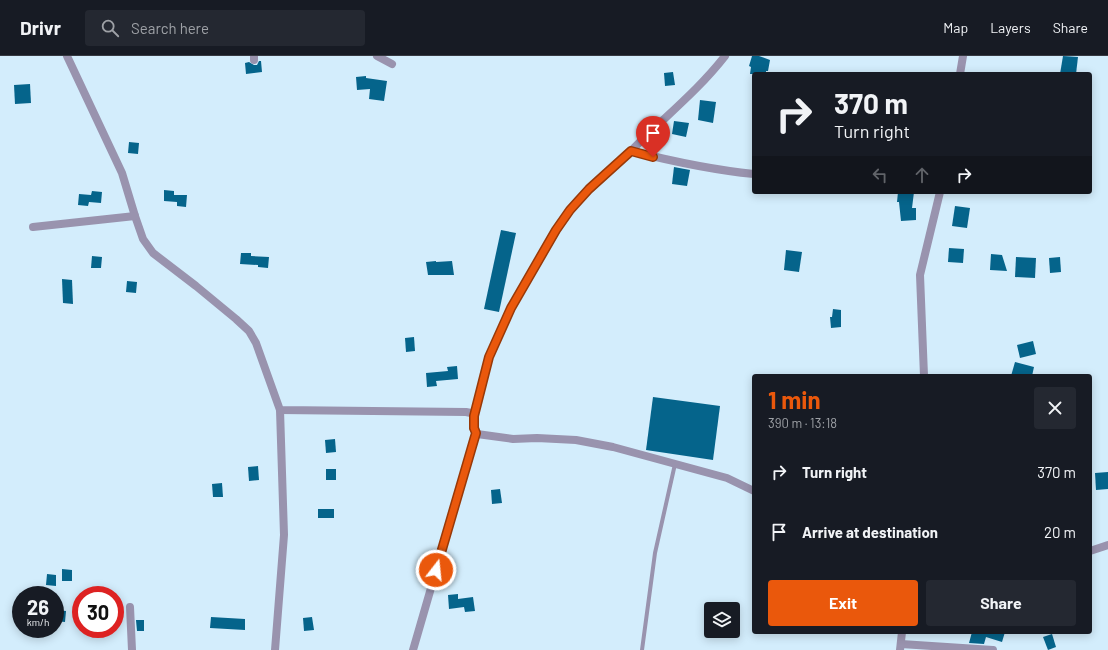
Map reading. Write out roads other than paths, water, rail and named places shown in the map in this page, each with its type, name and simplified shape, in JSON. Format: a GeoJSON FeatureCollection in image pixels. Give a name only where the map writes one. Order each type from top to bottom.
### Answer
{"type":"FeatureCollection","features":[{"type":"Feature","properties":{"kind":"street"},"geometry":{"type":"LineString","coordinates":[[67,56],[122,173],[143,239],[153,253],[196,286],[249,331],[256,343],[280,410],[284,535],[275,650]]}},
{"type":"Feature","properties":{"kind":"street"},"geometry":{"type":"LineString","coordinates":[[377,56],[392,64]]}},
{"type":"Feature","properties":{"kind":"street"},"geometry":{"type":"LineString","coordinates":[[413,650],[476,433],[474,428],[474,416],[489,357],[511,308],[556,230],[578,200],[631,151],[653,128],[682,104],[725,56]]}},
{"type":"Feature","properties":{"kind":"street"},"geometry":{"type":"LineString","coordinates":[[960,72],[963,56]]}},
{"type":"Feature","properties":{"kind":"street"},"geometry":{"type":"LineString","coordinates":[[631,151],[664,160],[752,174]]}},
{"type":"Feature","properties":{"kind":"street"},"geometry":{"type":"LineString","coordinates":[[924,374],[920,276],[940,194]]}},
{"type":"Feature","properties":{"kind":"street"},"geometry":{"type":"LineString","coordinates":[[33,227],[135,216]]}},
{"type":"Feature","properties":{"kind":"street"},"geometry":{"type":"LineString","coordinates":[[280,410],[466,412],[474,416]]}},
{"type":"Feature","properties":{"kind":"street"},"geometry":{"type":"LineString","coordinates":[[476,433],[513,439],[537,438],[576,440],[613,447],[727,478],[752,490]]}},
{"type":"Feature","properties":{"kind":"street"},"geometry":{"type":"LineString","coordinates":[[1092,550],[1108,545]]}},
{"type":"Feature","properties":{"kind":"street"},"geometry":{"type":"LineString","coordinates":[[130,608],[132,650]]}},
{"type":"Feature","properties":{"kind":"street"},"geometry":{"type":"LineString","coordinates":[[902,634],[900,647],[993,650]]}},
{"type":"Feature","properties":{"kind":"lane"},"geometry":{"type":"LineString","coordinates":[[642,650],[655,552],[675,464]]}}]}
